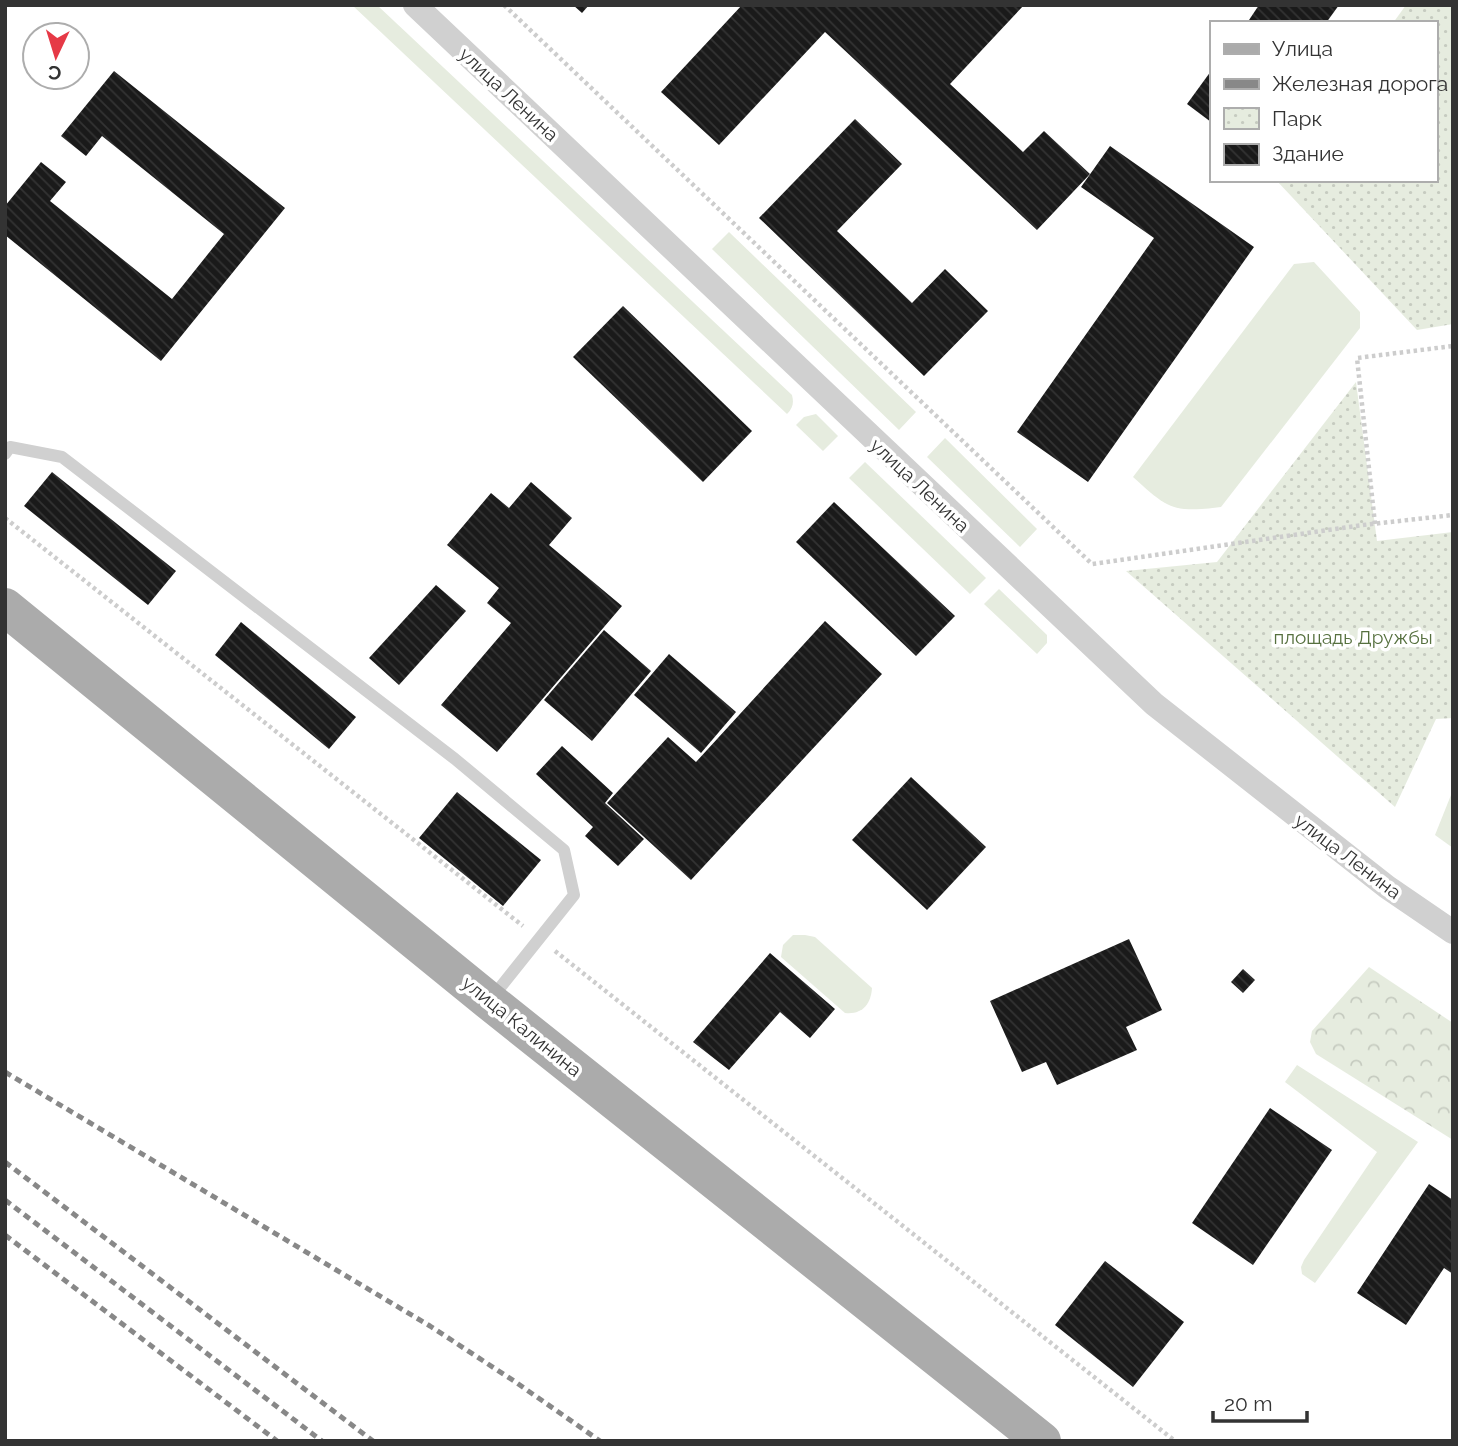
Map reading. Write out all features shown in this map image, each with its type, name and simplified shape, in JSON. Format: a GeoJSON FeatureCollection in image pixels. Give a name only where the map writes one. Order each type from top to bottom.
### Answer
{"type":"FeatureCollection","features":[{"type":"Feature","properties":{"kind":"main road","name":"улица Калинина"},"geometry":{"type":"LineString","coordinates":[[5,607],[489,1001],[1042,1441]]}},
{"type":"Feature","properties":{"kind":"street","name":"улица Ленина"},"geometry":{"type":"LineString","coordinates":[[415,5],[1154,704],[1387,887],[1453,932]]}},
{"type":"Feature","properties":{"kind":"lane"},"geometry":{"type":"LineString","coordinates":[[5,454],[10,447],[62,457],[454,759],[564,850],[574,895],[489,1001]]}},
{"type":"Feature","properties":{"kind":"path"},"geometry":{"type":"LineString","coordinates":[[504,5],[1092,564],[1453,515]]}},
{"type":"Feature","properties":{"kind":"path"},"geometry":{"type":"LineString","coordinates":[[1375,524],[1357,358],[1453,346]]}},
{"type":"Feature","properties":{"kind":"path"},"geometry":{"type":"LineString","coordinates":[[5,518],[1175,1441]]}},
{"type":"Feature","properties":{"kind":"green space"},"geometry":{"type":"Polygon","coordinates":[[[352,5],[377,5],[792,395],[791,410],[787,414],[352,5]]]}},
{"type":"Feature","properties":{"kind":"green space"},"geometry":{"type":"Polygon","coordinates":[[[1406,5],[1453,5],[1453,324],[1417,330],[1278,182],[1437,182],[1437,21],[1394,21],[1406,5]]]}},
{"type":"Feature","properties":{"kind":"green space"},"geometry":{"type":"Polygon","coordinates":[[[729,232],[916,412],[899,430],[712,249],[729,232]]]}},
{"type":"Feature","properties":{"kind":"green space"},"geometry":{"type":"Polygon","coordinates":[[[1314,262],[1360,312],[1360,328],[1221,507],[1181,509],[1164,502],[1133,477],[1294,264],[1314,262]]]}},
{"type":"Feature","properties":{"kind":"green space","name":"площадь Дружбы"},"geometry":{"type":"Polygon","coordinates":[[[1356,382],[1377,541],[1453,532],[1453,718],[1436,719],[1395,807],[1126,571],[1217,562],[1356,382]]]}},
{"type":"Feature","properties":{"kind":"green space"},"geometry":{"type":"Polygon","coordinates":[[[816,414],[838,436],[823,451],[796,425],[804,417],[816,414]]]}},
{"type":"Feature","properties":{"kind":"green space"},"geometry":{"type":"Polygon","coordinates":[[[945,438],[1037,529],[1020,547],[927,457],[945,438]]]}},
{"type":"Feature","properties":{"kind":"green space"},"geometry":{"type":"Polygon","coordinates":[[[865,462],[986,578],[970,594],[849,478],[865,462]]]}},
{"type":"Feature","properties":{"kind":"green space"},"geometry":{"type":"Polygon","coordinates":[[[999,589],[1047,635],[1047,643],[1037,654],[984,604],[999,589]]]}},
{"type":"Feature","properties":{"kind":"green space"},"geometry":{"type":"Polygon","coordinates":[[[1453,790],[1453,848],[1435,835],[1453,790]]]}},
{"type":"Feature","properties":{"kind":"green space"},"geometry":{"type":"Polygon","coordinates":[[[793,935],[815,937],[872,988],[870,999],[861,1010],[845,1013],[781,957],[783,945],[793,935]]]}},
{"type":"Feature","properties":{"kind":"green space"},"geometry":{"type":"Polygon","coordinates":[[[1369,967],[1453,1023],[1453,1140],[1316,1054],[1310,1042],[1312,1031],[1369,967]]]}},
{"type":"Feature","properties":{"kind":"green space"},"geometry":{"type":"Polygon","coordinates":[[[1297,1065],[1418,1142],[1315,1283],[1302,1274],[1304,1260],[1377,1152],[1285,1082],[1297,1065]]]}},
{"type":"Feature","properties":{"kind":"building"},"geometry":{"type":"Polygon","coordinates":[[[573,5],[589,5],[582,13],[573,5]]]}},
{"type":"Feature","properties":{"kind":"building"},"geometry":{"type":"Polygon","coordinates":[[[742,5],[1024,5],[950,84],[1023,152],[1044,131],[1090,174],[1037,230],[825,32],[719,145],[661,92],[742,5]]]}},
{"type":"Feature","properties":{"kind":"building"},"geometry":{"type":"Polygon","coordinates":[[[1259,5],[1339,5],[1327,21],[1248,21],[1259,5]]]}},
{"type":"Feature","properties":{"kind":"building"},"geometry":{"type":"Polygon","coordinates":[[[114,71],[285,208],[161,361],[5,235],[5,206],[41,162],[66,182],[50,201],[172,299],[224,234],[102,136],[86,156],[61,136],[114,71]]]}},
{"type":"Feature","properties":{"kind":"building"},"geometry":{"type":"Polygon","coordinates":[[[1210,72],[1210,121],[1187,104],[1210,72]]]}},
{"type":"Feature","properties":{"kind":"building"},"geometry":{"type":"Polygon","coordinates":[[[855,119],[902,164],[837,231],[912,303],[945,269],[988,311],[924,376],[759,218],[855,119]]]}},
{"type":"Feature","properties":{"kind":"building"},"geometry":{"type":"Polygon","coordinates":[[[1110,146],[1254,247],[1088,482],[1017,432],[1154,238],[1081,187],[1110,146]]]}},
{"type":"Feature","properties":{"kind":"building"},"geometry":{"type":"Polygon","coordinates":[[[623,306],[752,431],[703,482],[573,357],[623,306]]]}},
{"type":"Feature","properties":{"kind":"building"},"geometry":{"type":"Polygon","coordinates":[[[52,472],[176,571],[148,605],[24,506],[52,472]]]}},
{"type":"Feature","properties":{"kind":"building"},"geometry":{"type":"Polygon","coordinates":[[[531,482],[572,518],[549,545],[622,606],[497,752],[441,705],[511,623],[487,603],[499,588],[447,545],[491,493],[509,508],[531,482]]]}},
{"type":"Feature","properties":{"kind":"building"},"geometry":{"type":"Polygon","coordinates":[[[834,502],[955,616],[916,656],[796,542],[834,502]]]}},
{"type":"Feature","properties":{"kind":"building"},"geometry":{"type":"Polygon","coordinates":[[[436,585],[466,611],[399,685],[369,658],[436,585]]]}},
{"type":"Feature","properties":{"kind":"building"},"geometry":{"type":"Polygon","coordinates":[[[825,621],[882,674],[691,880],[607,803],[668,737],[696,762],[825,621]]]}},
{"type":"Feature","properties":{"kind":"building"},"geometry":{"type":"Polygon","coordinates":[[[241,622],[356,717],[329,749],[215,655],[241,622]]]}},
{"type":"Feature","properties":{"kind":"building"},"geometry":{"type":"Polygon","coordinates":[[[604,630],[651,671],[592,741],[544,700],[604,630]]]}},
{"type":"Feature","properties":{"kind":"building"},"geometry":{"type":"Polygon","coordinates":[[[669,654],[736,712],[701,753],[634,695],[669,654]]]}},
{"type":"Feature","properties":{"kind":"building"},"geometry":{"type":"Polygon","coordinates":[[[562,746],[613,793],[605,803],[644,839],[618,866],[585,836],[593,827],[536,774],[562,746]]]}},
{"type":"Feature","properties":{"kind":"building"},"geometry":{"type":"Polygon","coordinates":[[[911,777],[986,847],[927,910],[852,840],[911,777]]]}},
{"type":"Feature","properties":{"kind":"building"},"geometry":{"type":"Polygon","coordinates":[[[457,792],[541,860],[503,906],[419,838],[457,792]]]}},
{"type":"Feature","properties":{"kind":"building"},"geometry":{"type":"Polygon","coordinates":[[[1129,939],[1162,1010],[1126,1027],[1137,1050],[1057,1085],[1046,1062],[1022,1072],[990,1001],[1129,939]]]}},
{"type":"Feature","properties":{"kind":"building"},"geometry":{"type":"Polygon","coordinates":[[[770,953],[835,1009],[810,1038],[780,1012],[729,1070],[693,1042],[770,953]]]}},
{"type":"Feature","properties":{"kind":"building"},"geometry":{"type":"Polygon","coordinates":[[[1243,969],[1255,980],[1243,993],[1231,982],[1243,969]]]}},
{"type":"Feature","properties":{"kind":"building"},"geometry":{"type":"Polygon","coordinates":[[[1270,1108],[1332,1150],[1253,1265],[1192,1223],[1270,1108]]]}},
{"type":"Feature","properties":{"kind":"building"},"geometry":{"type":"Polygon","coordinates":[[[1429,1184],[1453,1200],[1453,1274],[1444,1268],[1406,1325],[1357,1293],[1429,1184]]]}},
{"type":"Feature","properties":{"kind":"building"},"geometry":{"type":"Polygon","coordinates":[[[1105,1261],[1184,1322],[1133,1387],[1055,1325],[1105,1261]]]}},
{"type":"Feature","properties":{"kind":"railway"},"geometry":{"type":"LineString","coordinates":[[5,1072],[430,1326],[600,1441]]}},
{"type":"Feature","properties":{"kind":"railway"},"geometry":{"type":"LineString","coordinates":[[5,1162],[373,1441]]}},
{"type":"Feature","properties":{"kind":"railway"},"geometry":{"type":"LineString","coordinates":[[5,1200],[322,1441]]}},
{"type":"Feature","properties":{"kind":"railway"},"geometry":{"type":"LineString","coordinates":[[5,1235],[277,1441]]}}]}
